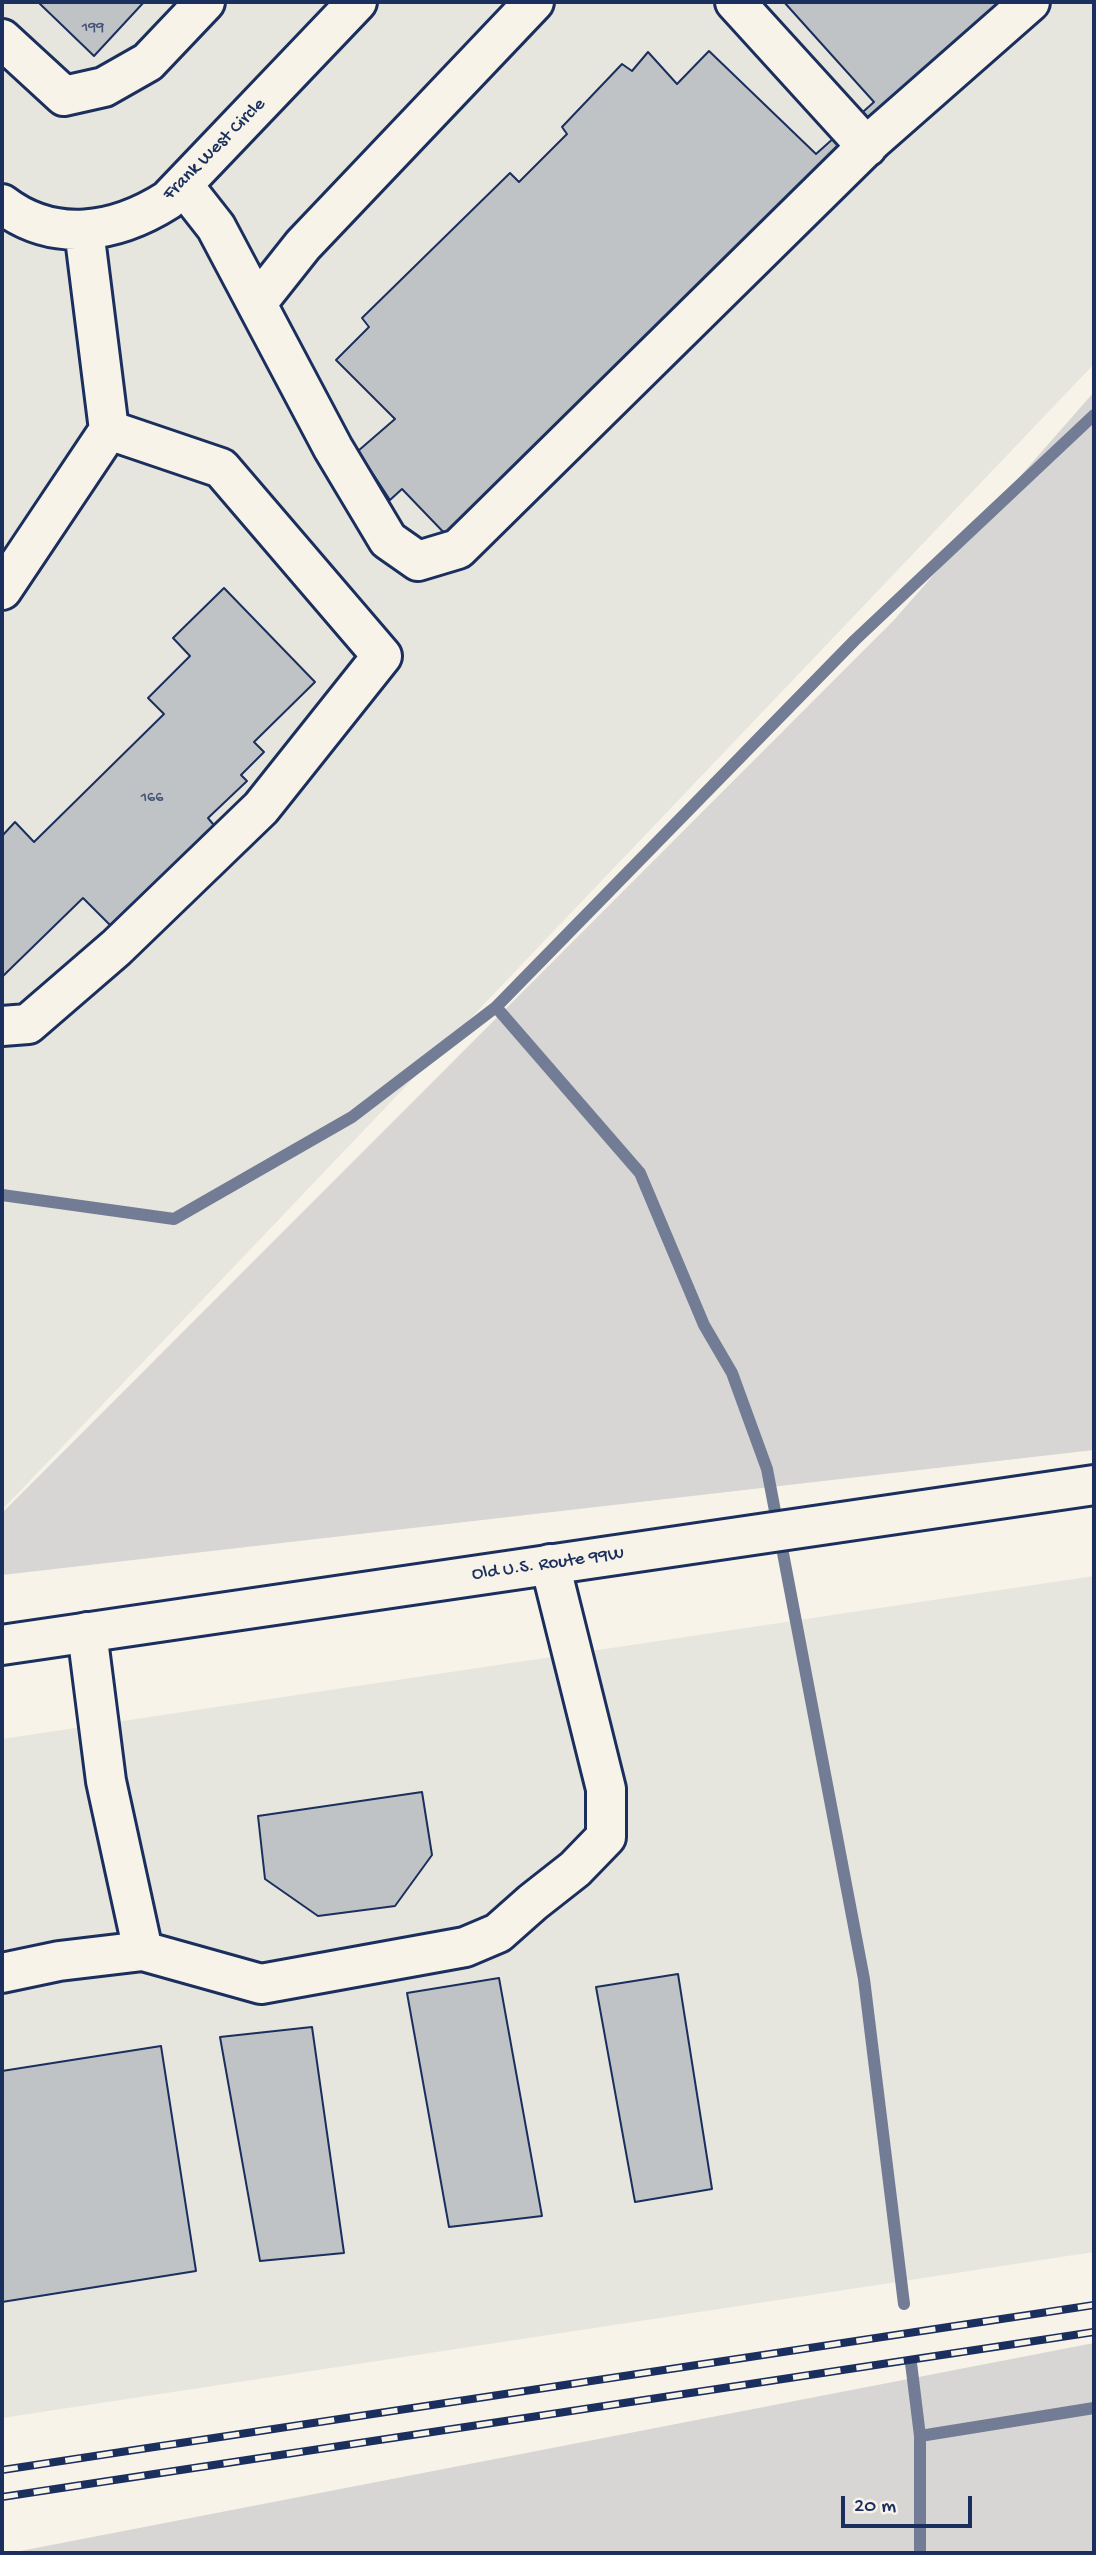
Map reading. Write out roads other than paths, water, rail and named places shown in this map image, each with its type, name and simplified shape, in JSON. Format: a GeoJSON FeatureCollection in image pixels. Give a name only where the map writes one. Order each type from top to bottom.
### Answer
{"type":"FeatureCollection","features":[{"type":"Feature","properties":{"kind":"main road"},"geometry":{"type":"LineString","coordinates":[[2,39],[64,96],[104,86],[148,62],[205,2]]}},
{"type":"Feature","properties":{"kind":"main road","name":"Frank West Circle"},"geometry":{"type":"LineString","coordinates":[[2,204],[14,213],[52,227],[85,230],[116,226],[153,209],[168,200],[183,185],[358,2]]}},
{"type":"Feature","properties":{"kind":"main road"},"geometry":{"type":"LineString","coordinates":[[257,303],[303,245],[534,2]]}},
{"type":"Feature","properties":{"kind":"main road"},"geometry":{"type":"LineString","coordinates":[[735,2],[867,147]]}},
{"type":"Feature","properties":{"kind":"main road"},"geometry":{"type":"LineString","coordinates":[[183,185],[216,227],[333,448],[388,540],[418,561],[458,549],[867,147],[1030,2]]}},
{"type":"Feature","properties":{"kind":"main road"},"geometry":{"type":"LineString","coordinates":[[2,590],[109,429],[85,230]]}},
{"type":"Feature","properties":{"kind":"main road"},"geometry":{"type":"LineString","coordinates":[[2,1026],[28,1024],[116,948],[261,808],[382,656],[221,468],[109,429]]}},
{"type":"Feature","properties":{"kind":"main road","name":"Old U.S. Route 99W"},"geometry":{"type":"LineString","coordinates":[[2,1645],[1094,1485]]}},
{"type":"Feature","properties":{"kind":"main road"},"geometry":{"type":"LineString","coordinates":[[2,1973],[59,1961],[143,1951],[261,1984],[465,1947],[498,1933],[575,1869],[606,1837],[606,1789],[550,1564]]}},
{"type":"Feature","properties":{"kind":"main road"},"geometry":{"type":"LineString","coordinates":[[87,1632],[106,1781],[143,1951]]}},
{"type":"Feature","properties":{"kind":"waterway"},"geometry":{"type":"LineString","coordinates":[[2,1195],[174,1219],[352,1117],[496,1007],[855,640],[1094,415]]}},
{"type":"Feature","properties":{"kind":"waterway"},"geometry":{"type":"LineString","coordinates":[[496,1007],[640,1173],[704,1325],[732,1373],[767,1469],[864,1979],[904,2304]]}},
{"type":"Feature","properties":{"kind":"waterway"},"geometry":{"type":"LineString","coordinates":[[911,2363],[920,2436],[920,2553]]}},
{"type":"Feature","properties":{"kind":"waterway"},"geometry":{"type":"LineString","coordinates":[[920,2436],[1094,2408]]}},
{"type":"Feature","properties":{"kind":"railway"},"geometry":{"type":"LineString","coordinates":[[2,2470],[1094,2305]]}},
{"type":"Feature","properties":{"kind":"railway"},"geometry":{"type":"LineString","coordinates":[[2,2497],[1094,2332]]}}]}
